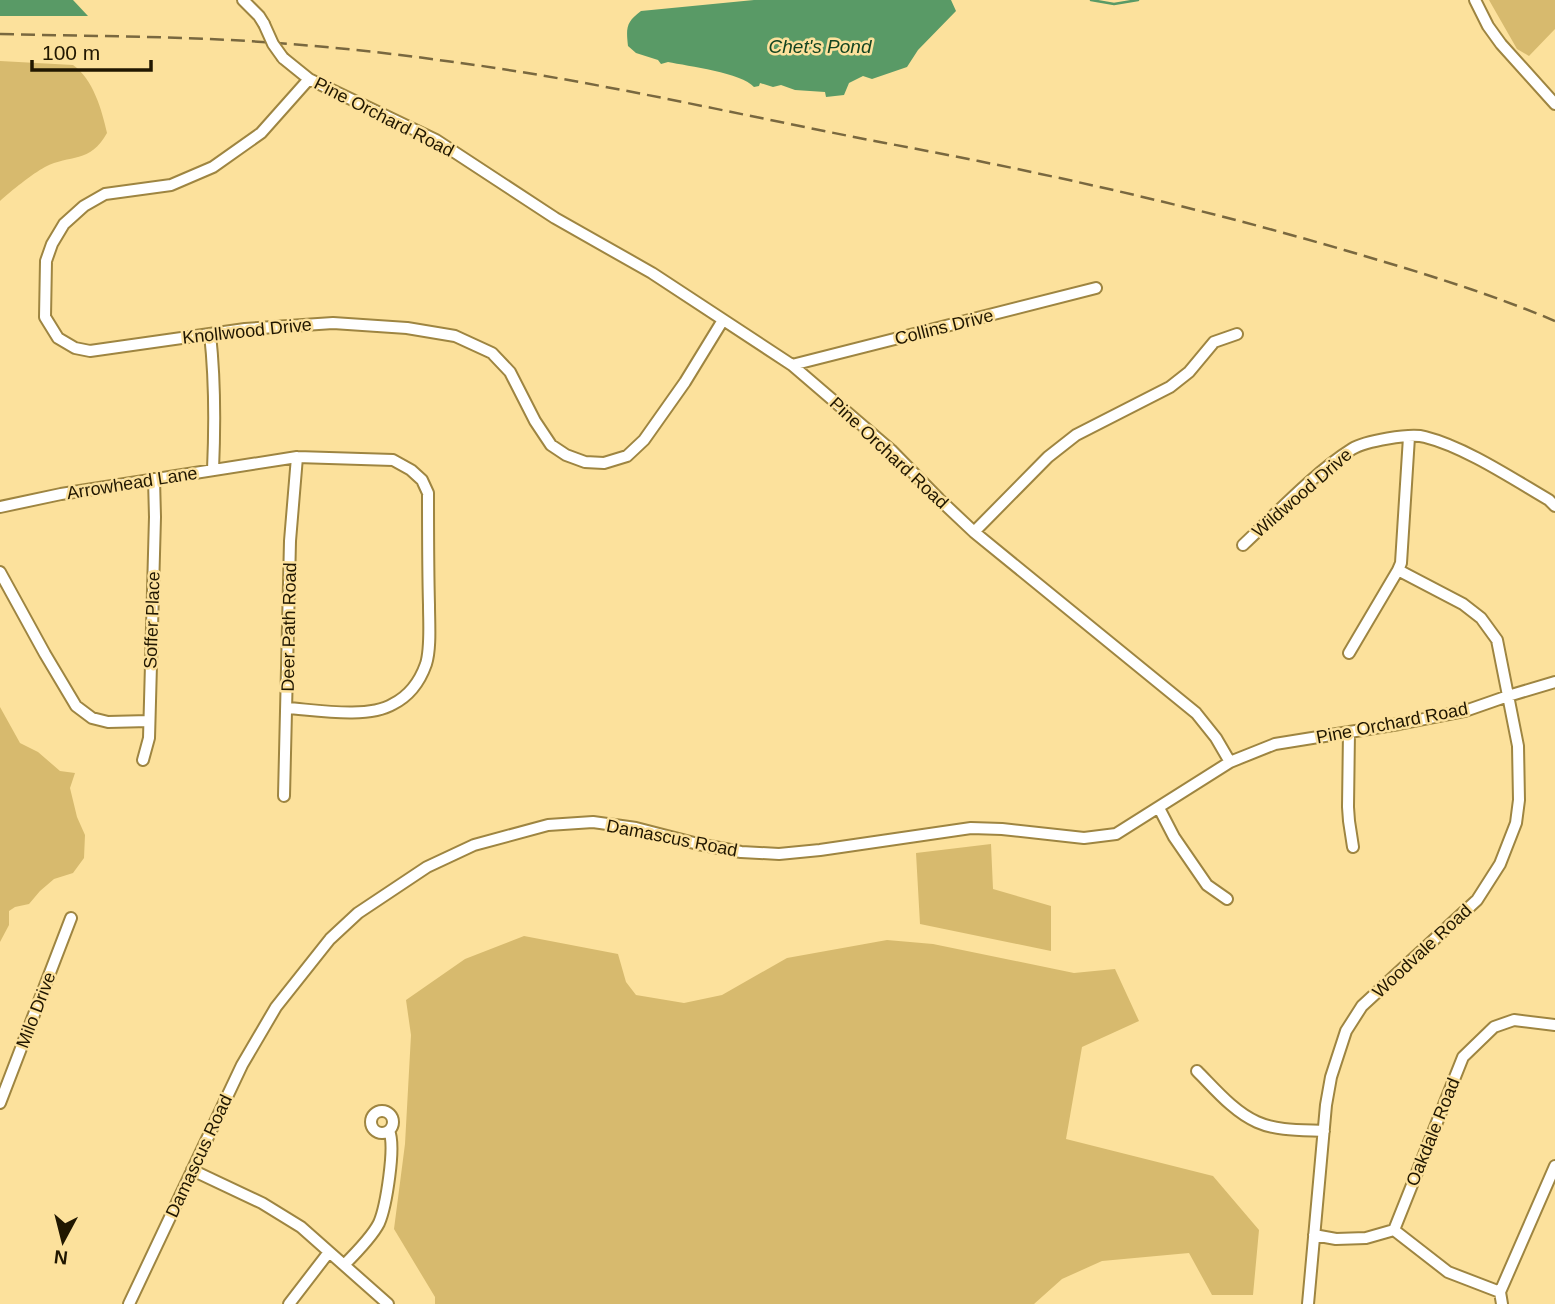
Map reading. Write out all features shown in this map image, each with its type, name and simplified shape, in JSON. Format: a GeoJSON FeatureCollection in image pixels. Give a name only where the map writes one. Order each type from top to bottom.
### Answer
{"type":"FeatureCollection","features":[{"type":"Feature","properties":{"kind":"street","name":"Pine Orchard Road"},"geometry":{"type":"LineString","coordinates":[[243,0],[260,16],[283,58],[309,79],[436,140],[555,218],[652,273],[792,365],[891,450],[974,532],[1196,713],[1216,738],[1230,762],[1275,744],[1465,711],[1555,682]]}},
{"type":"Feature","properties":{"kind":"street"},"geometry":{"type":"LineString","coordinates":[[1475,0],[1501,44],[1555,104]]}},
{"type":"Feature","properties":{"kind":"street","name":"Knollwood Drive"},"geometry":{"type":"LineString","coordinates":[[309,79],[261,133],[214,167],[171,184],[105,194],[84,206],[64,224],[46,261],[46,317],[58,338],[75,348],[90,351],[245,329],[333,323],[407,328],[455,336],[492,354],[510,372],[535,421],[551,445],[566,456],[585,462],[604,463],[627,456],[644,440],[685,382],[723,320]]}},
{"type":"Feature","properties":{"kind":"street","name":"Collins Drive"},"geometry":{"type":"LineString","coordinates":[[792,365],[1096,288]]}},
{"type":"Feature","properties":{"kind":"street","name":"Arrowhead Lane"},"geometry":{"type":"LineString","coordinates":[[0,507],[61,494],[213,470],[215,438],[210,334]]}},
{"type":"Feature","properties":{"kind":"street"},"geometry":{"type":"LineString","coordinates":[[974,532],[1048,457],[1076,435],[1170,387],[1189,372],[1214,342],[1237,334]]}},
{"type":"Feature","properties":{"kind":"street"},"geometry":{"type":"LineString","coordinates":[[1349,653],[1401,563],[1409,436]]}},
{"type":"Feature","properties":{"kind":"street","name":"Wildwood Drive"},"geometry":{"type":"LineString","coordinates":[[1243,545],[1315,477],[1354,447],[1391,437],[1422,436],[1457,449],[1549,500],[1555,506]]}},
{"type":"Feature","properties":{"kind":"street"},"geometry":{"type":"LineString","coordinates":[[213,470],[297,457],[394,460],[422,480],[428,493],[429,625],[427,660],[421,676],[410,692],[392,705],[370,711],[335,712],[287,708]]}},
{"type":"Feature","properties":{"kind":"street","name":"Deer Path Road"},"geometry":{"type":"LineString","coordinates":[[285,796],[290,541],[297,457]]}},
{"type":"Feature","properties":{"kind":"street","name":"Soffer Place"},"geometry":{"type":"LineString","coordinates":[[143,760],[149,738],[154,479]]}},
{"type":"Feature","properties":{"kind":"street","name":"Woodvale Road"},"geometry":{"type":"LineString","coordinates":[[1308,1304],[1331,1077],[1346,1031],[1362,1006],[1477,900],[1500,864],[1516,823],[1520,800],[1518,746],[1497,640],[1482,618],[1463,604],[1398,570]]}},
{"type":"Feature","properties":{"kind":"street"},"geometry":{"type":"LineString","coordinates":[[0,572],[76,705],[92,718],[108,722],[149,720]]}},
{"type":"Feature","properties":{"kind":"street"},"geometry":{"type":"LineString","coordinates":[[1349,732],[1348,807],[1353,847]]}},
{"type":"Feature","properties":{"kind":"street","name":"Damascus Road"},"geometry":{"type":"LineString","coordinates":[[129,1304],[242,1065],[276,1007],[330,939],[358,913],[427,867],[474,845],[548,825],[593,822],[636,828],[741,852],[766,853],[820,850],[971,828],[1084,838],[1116,834],[1230,762]]}},
{"type":"Feature","properties":{"kind":"street"},"geometry":{"type":"LineString","coordinates":[[1159,808],[1174,837],[1207,885],[1227,899]]}},
{"type":"Feature","properties":{"kind":"street","name":"Milo Drive"},"geometry":{"type":"LineString","coordinates":[[0,1103],[71,918]]}},
{"type":"Feature","properties":{"kind":"street","name":"Oakdale Road"},"geometry":{"type":"LineString","coordinates":[[1394,1230],[1463,1057],[1494,1027],[1514,1020],[1555,1025]]}},
{"type":"Feature","properties":{"kind":"street"},"geometry":{"type":"LineString","coordinates":[[1197,1071],[1255,1122],[1270,1127],[1324,1131]]}},
{"type":"Feature","properties":{"kind":"street"},"geometry":{"type":"LineString","coordinates":[[344,1265],[379,1224],[385,1204],[392,1150],[389,1131]]}},
{"type":"Feature","properties":{"kind":"street"},"geometry":{"type":"LineString","coordinates":[[1503,1304],[1500,1292],[1555,1166]]}},
{"type":"Feature","properties":{"kind":"street"},"geometry":{"type":"LineString","coordinates":[[192,1170],[262,1203],[301,1227],[388,1304]]}},
{"type":"Feature","properties":{"kind":"street"},"geometry":{"type":"LineString","coordinates":[[1314,1235],[1336,1239],[1366,1238],[1394,1230],[1448,1272],[1500,1292]]}},
{"type":"Feature","properties":{"kind":"street"},"geometry":{"type":"LineString","coordinates":[[289,1304],[329,1252]]}},
{"type":"Feature","properties":{"kind":"shaded area"},"geometry":{"type":"Polygon","coordinates":[[[1489,0],[1555,0],[1555,29],[1529,56],[1517,49],[1489,0]]]}},
{"type":"Feature","properties":{"kind":"shaded area"},"geometry":{"type":"Polygon","coordinates":[[[0,61],[73,65],[91,87],[107,133],[94,150],[45,167],[0,201],[0,61]]]}},
{"type":"Feature","properties":{"kind":"shaded area"},"geometry":{"type":"Polygon","coordinates":[[[0,707],[20,743],[38,752],[60,771],[75,773],[70,788],[77,817],[85,835],[84,858],[73,873],[54,879],[29,904],[9,911],[9,925],[0,942],[0,707]]]}},
{"type":"Feature","properties":{"kind":"shaded area"},"geometry":{"type":"Polygon","coordinates":[[[991,844],[993,889],[1051,906],[1051,951],[920,924],[916,853],[991,844]]]}},
{"type":"Feature","properties":{"kind":"shaded area"},"geometry":{"type":"Polygon","coordinates":[[[524,936],[618,954],[626,982],[636,995],[684,1003],[722,995],[787,958],[887,940],[933,944],[1074,973],[1115,969],[1139,1021],[1082,1047],[1066,1139],[1213,1176],[1259,1230],[1253,1295],[1212,1295],[1189,1253],[1102,1261],[1062,1279],[1034,1304],[435,1304],[435,1297],[394,1229],[405,1144],[411,1035],[406,1000],[465,959],[524,936]]]}},
{"type":"Feature","properties":{"kind":"water"},"geometry":{"type":"Polygon","coordinates":[[[0,0],[73,0],[88,16],[0,16],[0,0]]]}},
{"type":"Feature","properties":{"kind":"water","name":"Chet's Pond"},"geometry":{"type":"Polygon","coordinates":[[[754,0],[951,0],[956,11],[918,50],[907,67],[872,79],[863,76],[849,83],[844,95],[826,97],[825,92],[795,90],[781,85],[773,87],[760,83],[754,87],[738,78],[714,71],[668,62],[661,64],[658,60],[636,53],[628,46],[628,26],[641,11],[754,0]]]}},
{"type":"Feature","properties":{"kind":"waterway"},"geometry":{"type":"LineString","coordinates":[[1091,0],[1114,4],[1138,0]]}},
{"type":"Feature","properties":{"kind":"railway"},"geometry":{"type":"LineString","coordinates":[[0,34],[202,39],[312,46],[446,61],[611,88],[1003,166],[1178,205],[1402,267],[1555,321]]}}]}
